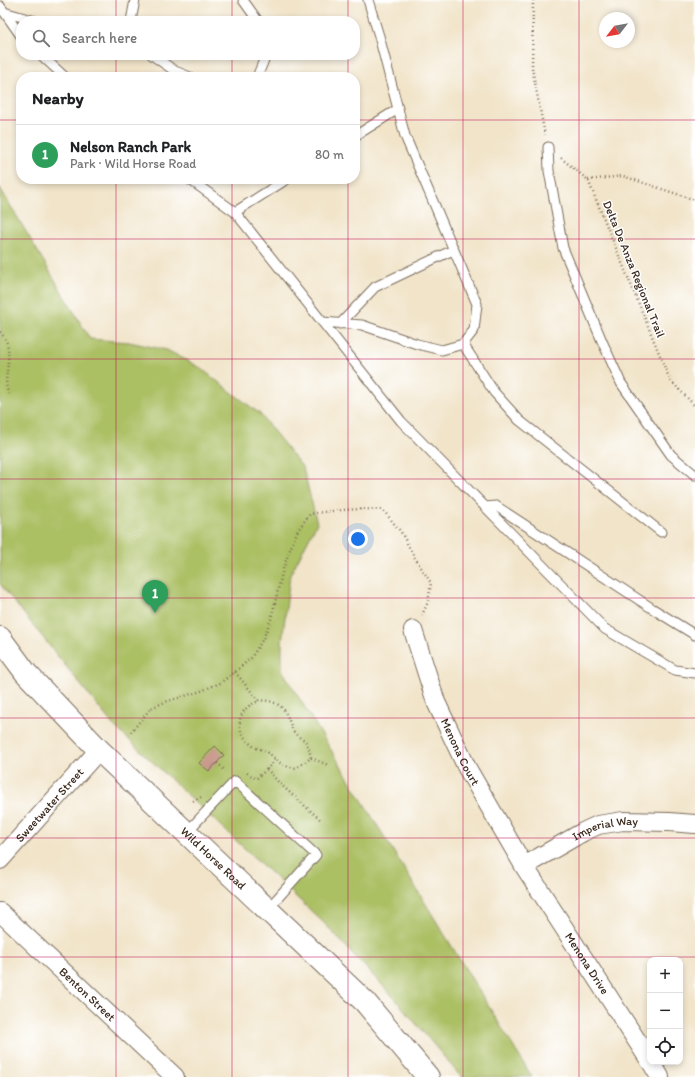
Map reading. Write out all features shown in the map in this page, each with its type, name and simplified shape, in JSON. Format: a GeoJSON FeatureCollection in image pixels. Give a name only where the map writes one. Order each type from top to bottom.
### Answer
{"type":"FeatureCollection","features":[{"type":"Feature","properties":{"kind":"street","name":"Menona Court"},"geometry":{"type":"LineString","coordinates":[[413,630],[436,702],[467,768],[524,866]]}},
{"type":"Feature","properties":{"kind":"street","name":"Wild Horse Road"},"geometry":{"type":"LineString","coordinates":[[0,638],[26,673],[98,750],[365,1002],[428,1077]]}},
{"type":"Feature","properties":{"kind":"street","name":"Sweetwater Street"},"geometry":{"type":"LineString","coordinates":[[0,860],[98,750]]}},
{"type":"Feature","properties":{"kind":"street","name":"Imperial Way"},"geometry":{"type":"LineString","coordinates":[[524,866],[598,825],[622,821],[695,824]]}},
{"type":"Feature","properties":{"kind":"street","name":"Menona Drive"},"geometry":{"type":"LineString","coordinates":[[524,866],[647,1057]]}},
{"type":"Feature","properties":{"kind":"street","name":"Benton Street"},"geometry":{"type":"LineString","coordinates":[[0,912],[175,1077]]}},
{"type":"Feature","properties":{"kind":"street","name":"Menona Drive"},"geometry":{"type":"LineString","coordinates":[[652,1065],[660,1077]]}},
{"type":"Feature","properties":{"kind":"lane"},"geometry":{"type":"LineString","coordinates":[[132,16],[134,0]]}},
{"type":"Feature","properties":{"kind":"lane"},"geometry":{"type":"LineString","coordinates":[[243,0],[254,16]]}},
{"type":"Feature","properties":{"kind":"lane"},"geometry":{"type":"LineString","coordinates":[[322,322],[362,326],[417,344],[442,350],[463,344],[474,330],[476,304],[405,136],[368,0]]}},
{"type":"Feature","properties":{"kind":"lane"},"geometry":{"type":"LineString","coordinates":[[2,9],[21,16]]}},
{"type":"Feature","properties":{"kind":"lane"},"geometry":{"type":"LineString","coordinates":[[2,9],[16,29]]}},
{"type":"Feature","properties":{"kind":"lane"},"geometry":{"type":"LineString","coordinates":[[46,60],[60,72]]}},
{"type":"Feature","properties":{"kind":"lane"},"geometry":{"type":"LineString","coordinates":[[159,60],[178,72]]}},
{"type":"Feature","properties":{"kind":"lane"},"geometry":{"type":"LineString","coordinates":[[259,72],[264,60]]}},
{"type":"Feature","properties":{"kind":"lane"},"geometry":{"type":"LineString","coordinates":[[360,133],[398,109]]}},
{"type":"Feature","properties":{"kind":"lane"},"geometry":{"type":"LineString","coordinates":[[548,147],[549,171],[563,248],[602,341],[621,383],[671,455],[695,475]]}},
{"type":"Feature","properties":{"kind":"lane"},"geometry":{"type":"LineString","coordinates":[[196,184],[235,212],[401,421],[605,630],[675,670],[695,673]]}},
{"type":"Feature","properties":{"kind":"lane"},"geometry":{"type":"LineString","coordinates":[[235,212],[279,184]]}},
{"type":"Feature","properties":{"kind":"lane"},"geometry":{"type":"LineString","coordinates":[[340,324],[375,287],[453,250]]}},
{"type":"Feature","properties":{"kind":"lane"},"geometry":{"type":"LineString","coordinates":[[463,344],[494,392],[519,420],[661,532]]}},
{"type":"Feature","properties":{"kind":"lane"},"geometry":{"type":"LineString","coordinates":[[485,507],[496,506],[695,635]]}},
{"type":"Feature","properties":{"kind":"lane"},"geometry":{"type":"LineString","coordinates":[[186,833],[235,781],[316,855],[267,910]]}},
{"type":"Feature","properties":{"kind":"path"},"geometry":{"type":"LineString","coordinates":[[533,0],[532,68],[548,147]]}},
{"type":"Feature","properties":{"kind":"path","name":"Delta De Anza Regional Trail"},"geometry":{"type":"LineString","coordinates":[[548,147],[588,180],[670,380],[695,406]]}},
{"type":"Feature","properties":{"kind":"path"},"geometry":{"type":"LineString","coordinates":[[588,180],[623,176],[695,200]]}},
{"type":"Feature","properties":{"kind":"path"},"geometry":{"type":"LineString","coordinates":[[0,332],[5,336],[7,344],[3,384],[5,391],[9,394]]}},
{"type":"Feature","properties":{"kind":"path"},"geometry":{"type":"LineString","coordinates":[[131,732],[151,708],[164,702],[201,691],[220,683],[251,658],[263,639],[271,619],[283,569],[298,530],[310,514],[339,509],[383,510],[401,532],[431,583],[428,602],[413,630]]}},
{"type":"Feature","properties":{"kind":"path"},"geometry":{"type":"LineString","coordinates":[[235,672],[259,701]]}},
{"type":"Feature","properties":{"kind":"path"},"geometry":{"type":"LineString","coordinates":[[264,700],[274,703],[284,709],[291,730],[300,738],[305,740],[311,758],[296,768],[285,767],[266,752],[254,747],[243,737],[239,726],[241,715],[247,706],[264,700]]}},
{"type":"Feature","properties":{"kind":"path"},"geometry":{"type":"LineString","coordinates":[[311,758],[328,766]]}},
{"type":"Feature","properties":{"kind":"path"},"geometry":{"type":"LineString","coordinates":[[275,760],[267,769],[280,783],[321,820]]}},
{"type":"Feature","properties":{"kind":"green space"},"geometry":{"type":"Polygon","coordinates":[[[0,188],[90,339],[129,342],[167,350],[199,367],[260,414],[303,468],[317,523],[290,575],[282,643],[282,670],[532,1077],[461,1077],[396,1000],[324,923],[113,725],[0,584],[0,188]]]}},
{"type":"Feature","properties":{"kind":"building"},"geometry":{"type":"Polygon","coordinates":[[[215,746],[224,755],[209,771],[199,763],[215,746]]]}},
{"type":"Feature","properties":{"kind":"place","name":"Nelson Ranch Park"},"geometry":{"type":"Point","coordinates":[155,613]}}]}
